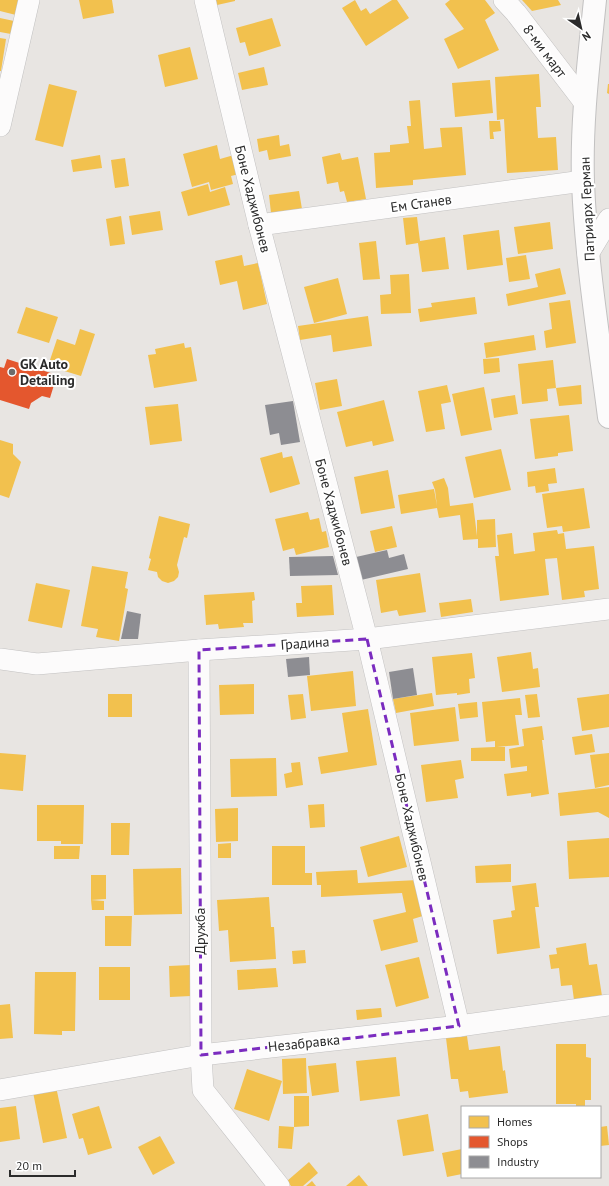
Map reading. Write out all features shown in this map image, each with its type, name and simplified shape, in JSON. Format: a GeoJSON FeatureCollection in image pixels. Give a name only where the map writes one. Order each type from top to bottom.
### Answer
{"type":"FeatureCollection","features":[{"type":"Feature","properties":{"kind":"street"},"geometry":{"type":"LineString","coordinates":[[0,126],[29,0]]}},
{"type":"Feature","properties":{"kind":"street","name":"Боне Хаджибонев"},"geometry":{"type":"LineString","coordinates":[[205,0],[259,225],[367,639],[459,1026]]}},
{"type":"Feature","properties":{"kind":"street","name":"8-ми март"},"geometry":{"type":"LineString","coordinates":[[504,0],[516,13],[585,103]]}},
{"type":"Feature","properties":{"kind":"street","name":"Патриарх Герман"},"geometry":{"type":"LineString","coordinates":[[595,0],[585,103],[583,181],[588,254],[609,417]]}},
{"type":"Feature","properties":{"kind":"street","name":"Ем Станев"},"geometry":{"type":"LineString","coordinates":[[259,225],[583,181]]}},
{"type":"Feature","properties":{"kind":"street"},"geometry":{"type":"LineString","coordinates":[[588,254],[609,219]]}},
{"type":"Feature","properties":{"kind":"street","name":"Градина"},"geometry":{"type":"LineString","coordinates":[[0,659],[37,664],[199,650],[367,639],[609,609]]}},
{"type":"Feature","properties":{"kind":"street","name":"Дружба"},"geometry":{"type":"LineString","coordinates":[[199,650],[201,1055],[203,1090],[279,1186]]}},
{"type":"Feature","properties":{"kind":"street","name":"Незабравка"},"geometry":{"type":"LineString","coordinates":[[0,1090],[201,1055],[459,1026],[609,1005]]}},
{"type":"Feature","properties":{"kind":"highlighted area"},"geometry":{"type":"Polygon","coordinates":[[[367,639],[459,1026],[201,1055],[199,650],[367,639]]]}},
{"type":"Feature","properties":{"kind":"building: Homes"},"geometry":{"type":"Polygon","coordinates":[[[0,0],[19,0],[16,15],[0,11],[0,0]]]}},
{"type":"Feature","properties":{"kind":"building: Homes"},"geometry":{"type":"Polygon","coordinates":[[[79,0],[112,0],[114,13],[83,19],[79,0]]]}},
{"type":"Feature","properties":{"kind":"building: Homes"},"geometry":{"type":"Polygon","coordinates":[[[216,0],[235,0],[235,1],[217,5],[216,0]]]}},
{"type":"Feature","properties":{"kind":"building: Homes"},"geometry":{"type":"Polygon","coordinates":[[[355,0],[361,11],[366,8],[370,14],[392,0],[397,0],[409,18],[366,46],[342,8],[355,0]]]}},
{"type":"Feature","properties":{"kind":"building: Homes"},"geometry":{"type":"Polygon","coordinates":[[[450,0],[485,0],[495,13],[485,20],[499,50],[458,69],[444,39],[464,29],[445,4],[450,0]]]}},
{"type":"Feature","properties":{"kind":"building: Homes"},"geometry":{"type":"Polygon","coordinates":[[[522,0],[558,0],[561,5],[532,11],[522,0]]]}},
{"type":"Feature","properties":{"kind":"building: Homes"},"geometry":{"type":"Polygon","coordinates":[[[0,18],[14,21],[11,34],[0,32],[0,18]]]}},
{"type":"Feature","properties":{"kind":"building: Homes"},"geometry":{"type":"Polygon","coordinates":[[[272,18],[281,46],[249,56],[245,42],[240,43],[236,28],[272,18]]]}},
{"type":"Feature","properties":{"kind":"building: Homes"},"geometry":{"type":"Polygon","coordinates":[[[0,38],[6,39],[1,71],[0,71],[0,38]]]}},
{"type":"Feature","properties":{"kind":"building: Homes"},"geometry":{"type":"Polygon","coordinates":[[[190,47],[198,79],[165,87],[158,55],[190,47]]]}},
{"type":"Feature","properties":{"kind":"building: Homes"},"geometry":{"type":"Polygon","coordinates":[[[264,67],[268,85],[242,90],[238,73],[264,67]]]}},
{"type":"Feature","properties":{"kind":"building: Homes"},"geometry":{"type":"Polygon","coordinates":[[[539,74],[541,107],[536,107],[538,138],[556,137],[558,170],[507,173],[504,119],[497,120],[495,77],[539,74]]]}},
{"type":"Feature","properties":{"kind":"building: Homes"},"geometry":{"type":"Polygon","coordinates":[[[490,80],[493,113],[455,117],[452,83],[490,80]]]}},
{"type":"Feature","properties":{"kind":"building: Homes"},"geometry":{"type":"Polygon","coordinates":[[[49,84],[77,91],[63,147],[35,140],[49,84]]]}},
{"type":"Feature","properties":{"kind":"building: Homes"},"geometry":{"type":"Polygon","coordinates":[[[609,84],[609,94],[607,93],[609,84]]]}},
{"type":"Feature","properties":{"kind":"building: Homes"},"geometry":{"type":"Polygon","coordinates":[[[420,100],[424,149],[442,147],[440,128],[462,127],[466,175],[413,180],[413,185],[376,188],[374,153],[390,152],[390,145],[409,143],[407,126],[411,126],[409,101],[420,100]]]}},
{"type":"Feature","properties":{"kind":"building: Homes"},"geometry":{"type":"Polygon","coordinates":[[[489,121],[500,121],[501,131],[493,132],[494,139],[490,139],[489,121]]]}},
{"type":"Feature","properties":{"kind":"building: Homes"},"geometry":{"type":"Polygon","coordinates":[[[279,135],[280,146],[289,144],[291,156],[269,160],[267,150],[259,152],[257,139],[279,135]]]}},
{"type":"Feature","properties":{"kind":"building: Homes"},"geometry":{"type":"Polygon","coordinates":[[[217,145],[220,159],[234,155],[239,174],[231,176],[233,184],[211,190],[209,182],[192,187],[183,154],[217,145]]]}},
{"type":"Feature","properties":{"kind":"building: Homes"},"geometry":{"type":"Polygon","coordinates":[[[340,153],[342,160],[358,157],[366,199],[347,202],[344,191],[340,192],[338,182],[327,184],[322,157],[340,153]]]}},
{"type":"Feature","properties":{"kind":"building: Homes"},"geometry":{"type":"Polygon","coordinates":[[[100,155],[102,168],[73,172],[71,160],[100,155]]]}},
{"type":"Feature","properties":{"kind":"building: Homes"},"geometry":{"type":"Polygon","coordinates":[[[125,158],[129,186],[115,188],[111,160],[125,158]]]}},
{"type":"Feature","properties":{"kind":"building: Homes"},"geometry":{"type":"Polygon","coordinates":[[[208,184],[210,192],[225,187],[230,205],[188,216],[181,192],[208,184]]]}},
{"type":"Feature","properties":{"kind":"building: Homes"},"geometry":{"type":"Polygon","coordinates":[[[299,191],[302,209],[271,213],[269,195],[299,191]]]}},
{"type":"Feature","properties":{"kind":"building: Homes"},"geometry":{"type":"Polygon","coordinates":[[[160,211],[163,230],[132,235],[129,216],[160,211]]]}},
{"type":"Feature","properties":{"kind":"building: Homes"},"geometry":{"type":"Polygon","coordinates":[[[121,216],[125,244],[110,246],[106,219],[121,216]]]}},
{"type":"Feature","properties":{"kind":"building: Homes"},"geometry":{"type":"Polygon","coordinates":[[[417,217],[420,241],[445,237],[449,269],[422,272],[418,243],[406,245],[403,218],[417,217]]]}},
{"type":"Feature","properties":{"kind":"building: Homes"},"geometry":{"type":"Polygon","coordinates":[[[550,222],[553,249],[518,254],[514,227],[550,222]]]}},
{"type":"Feature","properties":{"kind":"building: Homes"},"geometry":{"type":"Polygon","coordinates":[[[499,230],[503,265],[467,270],[463,235],[499,230]]]}},
{"type":"Feature","properties":{"kind":"building: Homes"},"geometry":{"type":"Polygon","coordinates":[[[376,241],[380,279],[363,280],[359,243],[376,241]]]}},
{"type":"Feature","properties":{"kind":"building: Homes"},"geometry":{"type":"Polygon","coordinates":[[[242,255],[244,266],[258,263],[267,304],[243,310],[237,281],[220,285],[215,261],[242,255]]]}},
{"type":"Feature","properties":{"kind":"building: Homes"},"geometry":{"type":"Polygon","coordinates":[[[526,255],[530,279],[509,282],[506,258],[526,255]]]}},
{"type":"Feature","properties":{"kind":"building: Homes"},"geometry":{"type":"Polygon","coordinates":[[[560,268],[566,294],[508,306],[506,294],[538,287],[535,274],[560,268]]]}},
{"type":"Feature","properties":{"kind":"building: Homes"},"geometry":{"type":"Polygon","coordinates":[[[409,274],[411,313],[381,314],[380,295],[391,294],[390,275],[409,274]]]}},
{"type":"Feature","properties":{"kind":"building: Homes"},"geometry":{"type":"Polygon","coordinates":[[[338,278],[347,314],[314,323],[304,287],[338,278]]]}},
{"type":"Feature","properties":{"kind":"building: Homes"},"geometry":{"type":"Polygon","coordinates":[[[475,297],[477,314],[420,322],[418,309],[432,307],[431,303],[475,297]]]}},
{"type":"Feature","properties":{"kind":"building: Homes"},"geometry":{"type":"Polygon","coordinates":[[[570,300],[576,343],[546,348],[544,331],[552,329],[549,303],[570,300]]]}},
{"type":"Feature","properties":{"kind":"building: Homes"},"geometry":{"type":"Polygon","coordinates":[[[26,307],[58,317],[49,343],[17,333],[26,307]]]}},
{"type":"Feature","properties":{"kind":"building: Homes"},"geometry":{"type":"Polygon","coordinates":[[[368,316],[372,346],[333,352],[331,335],[300,340],[298,326],[368,316]]]}},
{"type":"Feature","properties":{"kind":"building: Homes"},"geometry":{"type":"Polygon","coordinates":[[[80,329],[95,334],[81,376],[48,366],[57,339],[75,345],[80,329]]]}},
{"type":"Feature","properties":{"kind":"building: Homes"},"geometry":{"type":"Polygon","coordinates":[[[534,335],[536,350],[486,358],[484,343],[534,335]]]}},
{"type":"Feature","properties":{"kind":"building: Homes"},"geometry":{"type":"Polygon","coordinates":[[[184,343],[185,348],[191,347],[197,381],[154,388],[148,355],[156,354],[155,349],[184,343]]]}},
{"type":"Feature","properties":{"kind":"building: Homes"},"geometry":{"type":"Polygon","coordinates":[[[499,358],[500,372],[484,374],[483,359],[499,358]]]}},
{"type":"Feature","properties":{"kind":"building: Homes"},"geometry":{"type":"Polygon","coordinates":[[[553,360],[556,388],[547,389],[548,401],[522,404],[518,364],[553,360]]]}},
{"type":"Feature","properties":{"kind":"building: Homes"},"geometry":{"type":"Polygon","coordinates":[[[337,379],[342,406],[320,410],[315,383],[337,379]]]}},
{"type":"Feature","properties":{"kind":"building: Homes"},"geometry":{"type":"Polygon","coordinates":[[[447,385],[451,402],[441,404],[445,429],[426,432],[418,391],[447,385]]]}},
{"type":"Feature","properties":{"kind":"building: Homes"},"geometry":{"type":"Polygon","coordinates":[[[581,385],[582,404],[559,406],[556,388],[581,385]]]}},
{"type":"Feature","properties":{"kind":"building: Homes"},"geometry":{"type":"Polygon","coordinates":[[[484,387],[492,430],[461,436],[452,394],[484,387]]]}},
{"type":"Feature","properties":{"kind":"building: Homes"},"geometry":{"type":"Polygon","coordinates":[[[515,395],[518,414],[494,418],[491,399],[515,395]]]}},
{"type":"Feature","properties":{"kind":"building: Homes"},"geometry":{"type":"Polygon","coordinates":[[[384,400],[394,441],[373,446],[372,441],[346,447],[337,412],[384,400]]]}},
{"type":"Feature","properties":{"kind":"building: Homes"},"geometry":{"type":"Polygon","coordinates":[[[178,404],[182,441],[150,445],[145,407],[178,404]]]}},
{"type":"Feature","properties":{"kind":"building: Homes"},"geometry":{"type":"Polygon","coordinates":[[[569,415],[573,451],[558,453],[558,456],[535,459],[530,419],[569,415]]]}},
{"type":"Feature","properties":{"kind":"building: Homes"},"geometry":{"type":"Polygon","coordinates":[[[0,440],[13,444],[13,454],[21,462],[9,498],[0,495],[0,440]]]}},
{"type":"Feature","properties":{"kind":"building: Homes"},"geometry":{"type":"Polygon","coordinates":[[[501,449],[511,490],[474,498],[465,457],[501,449]]]}},
{"type":"Feature","properties":{"kind":"building: Homes"},"geometry":{"type":"Polygon","coordinates":[[[282,452],[283,458],[292,456],[300,484],[270,493],[260,458],[282,452]]]}},
{"type":"Feature","properties":{"kind":"building: Homes"},"geometry":{"type":"Polygon","coordinates":[[[555,468],[557,483],[548,484],[549,491],[536,493],[535,486],[528,487],[527,472],[555,468]]]}},
{"type":"Feature","properties":{"kind":"building: Homes"},"geometry":{"type":"Polygon","coordinates":[[[388,470],[395,508],[361,514],[354,477],[388,470]]]}},
{"type":"Feature","properties":{"kind":"building: Homes"},"geometry":{"type":"Polygon","coordinates":[[[444,478],[448,488],[450,506],[473,503],[477,536],[477,520],[495,519],[496,547],[478,548],[478,539],[463,540],[460,515],[439,518],[437,508],[401,514],[398,495],[434,489],[437,506],[435,490],[432,482],[444,478]]]}},
{"type":"Feature","properties":{"kind":"building: Homes"},"geometry":{"type":"Polygon","coordinates":[[[584,488],[590,528],[563,532],[562,526],[547,528],[542,494],[584,488]]]}},
{"type":"Feature","properties":{"kind":"building: Homes"},"geometry":{"type":"Polygon","coordinates":[[[308,512],[310,520],[319,518],[322,532],[326,531],[329,547],[296,555],[294,548],[283,551],[275,519],[308,512]]]}},
{"type":"Feature","properties":{"kind":"building: Homes"},"geometry":{"type":"Polygon","coordinates":[[[159,516],[190,524],[187,538],[184,537],[177,565],[179,572],[178,577],[174,581],[168,583],[162,581],[158,577],[157,572],[148,570],[151,559],[149,558],[159,516]]]}},
{"type":"Feature","properties":{"kind":"building: Homes"},"geometry":{"type":"Polygon","coordinates":[[[392,526],[397,547],[375,552],[370,531],[392,526]]]}},
{"type":"Feature","properties":{"kind":"building: Homes"},"geometry":{"type":"Polygon","coordinates":[[[557,530],[558,534],[564,533],[566,549],[594,546],[599,589],[584,591],[585,597],[562,600],[557,558],[545,559],[549,595],[500,601],[495,556],[499,556],[497,535],[512,533],[514,554],[535,551],[533,533],[557,530]]]}},
{"type":"Feature","properties":{"kind":"building: Homes"},"geometry":{"type":"Polygon","coordinates":[[[92,566],[128,572],[125,588],[128,589],[119,641],[96,637],[98,629],[81,626],[92,566]]]}},
{"type":"Feature","properties":{"kind":"building: Homes"},"geometry":{"type":"Polygon","coordinates":[[[420,573],[426,612],[399,616],[397,610],[381,613],[376,580],[420,573]]]}},
{"type":"Feature","properties":{"kind":"building: Homes"},"geometry":{"type":"Polygon","coordinates":[[[36,583],[70,590],[62,628],[28,621],[36,583]]]}},
{"type":"Feature","properties":{"kind":"building: Homes"},"geometry":{"type":"Polygon","coordinates":[[[332,585],[334,615],[297,617],[296,603],[302,603],[301,586],[332,585]]]}},
{"type":"Feature","properties":{"kind":"building: Homes"},"geometry":{"type":"Polygon","coordinates":[[[254,592],[255,600],[252,601],[253,623],[243,623],[244,627],[219,629],[218,624],[206,625],[204,595],[254,592]]]}},
{"type":"Feature","properties":{"kind":"building: Homes"},"geometry":{"type":"Polygon","coordinates":[[[471,599],[473,612],[441,617],[439,603],[471,599]]]}},
{"type":"Feature","properties":{"kind":"building: Homes"},"geometry":{"type":"Polygon","coordinates":[[[531,652],[533,669],[538,668],[540,687],[502,692],[497,657],[531,652]]]}},
{"type":"Feature","properties":{"kind":"building: Homes"},"geometry":{"type":"Polygon","coordinates":[[[472,653],[475,678],[469,679],[470,693],[457,695],[457,693],[436,695],[432,657],[472,653]]]}},
{"type":"Feature","properties":{"kind":"building: Homes"},"geometry":{"type":"Polygon","coordinates":[[[353,671],[356,706],[311,711],[307,676],[353,671]]]}},
{"type":"Feature","properties":{"kind":"building: Homes"},"geometry":{"type":"Polygon","coordinates":[[[254,684],[254,714],[220,715],[219,685],[254,684]]]}},
{"type":"Feature","properties":{"kind":"building: Homes"},"geometry":{"type":"Polygon","coordinates":[[[432,693],[434,706],[396,713],[393,699],[432,693]]]}},
{"type":"Feature","properties":{"kind":"building: Homes"},"geometry":{"type":"Polygon","coordinates":[[[108,694],[132,694],[132,717],[108,717],[108,694]]]}},
{"type":"Feature","properties":{"kind":"building: Homes"},"geometry":{"type":"Polygon","coordinates":[[[303,694],[306,718],[291,720],[288,695],[303,694]]]}},
{"type":"Feature","properties":{"kind":"building: Homes"},"geometry":{"type":"Polygon","coordinates":[[[537,694],[540,717],[528,718],[525,695],[537,694]]]}},
{"type":"Feature","properties":{"kind":"building: Homes"},"geometry":{"type":"Polygon","coordinates":[[[609,694],[609,727],[582,731],[577,698],[609,694]]]}},
{"type":"Feature","properties":{"kind":"building: Homes"},"geometry":{"type":"Polygon","coordinates":[[[520,698],[522,715],[515,715],[519,745],[497,747],[505,747],[505,761],[471,761],[471,748],[495,747],[495,741],[486,742],[482,702],[520,698]]]}},
{"type":"Feature","properties":{"kind":"building: Homes"},"geometry":{"type":"Polygon","coordinates":[[[477,702],[478,717],[460,719],[458,704],[477,702]]]}},
{"type":"Feature","properties":{"kind":"building: Homes"},"geometry":{"type":"Polygon","coordinates":[[[455,707],[459,741],[414,746],[410,713],[455,707]]]}},
{"type":"Feature","properties":{"kind":"building: Homes"},"geometry":{"type":"Polygon","coordinates":[[[368,709],[377,765],[321,774],[318,757],[348,752],[342,713],[368,709]]]}},
{"type":"Feature","properties":{"kind":"building: Homes"},"geometry":{"type":"Polygon","coordinates":[[[542,726],[544,740],[542,740],[549,794],[531,797],[531,793],[507,796],[504,774],[527,771],[527,766],[511,768],[509,749],[524,746],[522,729],[542,726]]]}},
{"type":"Feature","properties":{"kind":"building: Homes"},"geometry":{"type":"Polygon","coordinates":[[[592,734],[595,752],[575,755],[572,737],[592,734]]]}},
{"type":"Feature","properties":{"kind":"building: Homes"},"geometry":{"type":"Polygon","coordinates":[[[0,753],[26,755],[23,791],[0,789],[0,753]]]}},
{"type":"Feature","properties":{"kind":"building: Homes"},"geometry":{"type":"Polygon","coordinates":[[[609,753],[609,785],[595,788],[590,755],[609,753]]]}},
{"type":"Feature","properties":{"kind":"building: Homes"},"geometry":{"type":"Polygon","coordinates":[[[276,758],[277,796],[231,797],[230,759],[276,758]]]}},
{"type":"Feature","properties":{"kind":"building: Homes"},"geometry":{"type":"Polygon","coordinates":[[[461,760],[464,778],[455,780],[458,798],[426,802],[421,765],[461,760]]]}},
{"type":"Feature","properties":{"kind":"building: Homes"},"geometry":{"type":"Polygon","coordinates":[[[300,762],[303,785],[286,788],[284,774],[292,772],[291,763],[300,762]]]}},
{"type":"Feature","properties":{"kind":"building: Homes"},"geometry":{"type":"Polygon","coordinates":[[[609,787],[609,818],[598,812],[560,816],[558,793],[609,787]]]}},
{"type":"Feature","properties":{"kind":"building: Homes"},"geometry":{"type":"Polygon","coordinates":[[[324,804],[325,827],[310,828],[308,805],[324,804]]]}},
{"type":"Feature","properties":{"kind":"building: Homes"},"geometry":{"type":"Polygon","coordinates":[[[37,805],[84,805],[83,844],[61,844],[61,841],[37,841],[37,805]]]}},
{"type":"Feature","properties":{"kind":"building: Homes"},"geometry":{"type":"Polygon","coordinates":[[[238,808],[238,841],[216,842],[215,809],[238,808]]]}},
{"type":"Feature","properties":{"kind":"building: Homes"},"geometry":{"type":"Polygon","coordinates":[[[111,823],[130,823],[129,855],[111,855],[111,823]]]}},
{"type":"Feature","properties":{"kind":"building: Homes"},"geometry":{"type":"Polygon","coordinates":[[[399,836],[407,867],[368,877],[360,847],[399,836]]]}},
{"type":"Feature","properties":{"kind":"building: Homes"},"geometry":{"type":"Polygon","coordinates":[[[609,838],[609,877],[569,879],[567,841],[609,838]]]}},
{"type":"Feature","properties":{"kind":"building: Homes"},"geometry":{"type":"Polygon","coordinates":[[[231,843],[231,858],[218,858],[218,844],[231,843]]]}},
{"type":"Feature","properties":{"kind":"building: Homes"},"geometry":{"type":"Polygon","coordinates":[[[54,846],[80,846],[79,859],[54,859],[54,846]]]}},
{"type":"Feature","properties":{"kind":"building: Homes"},"geometry":{"type":"Polygon","coordinates":[[[272,846],[305,846],[305,873],[312,873],[312,885],[272,885],[272,846]]]}},
{"type":"Feature","properties":{"kind":"building: Homes"},"geometry":{"type":"Polygon","coordinates":[[[511,864],[511,882],[476,883],[475,866],[511,864]]]}},
{"type":"Feature","properties":{"kind":"building: Homes"},"geometry":{"type":"Polygon","coordinates":[[[181,868],[182,914],[134,915],[133,869],[181,868]]]}},
{"type":"Feature","properties":{"kind":"building: Homes"},"geometry":{"type":"Polygon","coordinates":[[[357,870],[358,883],[418,880],[426,915],[413,919],[418,942],[381,951],[373,920],[406,912],[402,893],[321,897],[321,885],[317,885],[316,872],[357,870]]]}},
{"type":"Feature","properties":{"kind":"building: Homes"},"geometry":{"type":"Polygon","coordinates":[[[91,875],[106,875],[106,899],[91,900],[91,875]]]}},
{"type":"Feature","properties":{"kind":"building: Homes"},"geometry":{"type":"Polygon","coordinates":[[[536,883],[539,907],[535,907],[540,948],[497,954],[493,920],[512,917],[511,911],[515,910],[512,886],[536,883]]]}},
{"type":"Feature","properties":{"kind":"building: Homes"},"geometry":{"type":"Polygon","coordinates":[[[269,897],[271,927],[274,927],[276,959],[230,962],[228,930],[219,931],[217,900],[269,897]]]}},
{"type":"Feature","properties":{"kind":"building: Homes"},"geometry":{"type":"Polygon","coordinates":[[[91,900],[104,901],[104,910],[92,910],[91,900]]]}},
{"type":"Feature","properties":{"kind":"building: Homes"},"geometry":{"type":"Polygon","coordinates":[[[105,916],[132,916],[131,946],[105,946],[105,916]]]}},
{"type":"Feature","properties":{"kind":"building: Homes"},"geometry":{"type":"Polygon","coordinates":[[[586,943],[589,965],[597,964],[602,996],[574,1000],[572,985],[561,986],[559,968],[551,969],[549,955],[557,954],[556,948],[586,943]]]}},
{"type":"Feature","properties":{"kind":"building: Homes"},"geometry":{"type":"Polygon","coordinates":[[[305,950],[306,963],[293,964],[292,951],[305,950]]]}},
{"type":"Feature","properties":{"kind":"building: Homes"},"geometry":{"type":"Polygon","coordinates":[[[419,957],[429,998],[396,1007],[385,965],[419,957]]]}},
{"type":"Feature","properties":{"kind":"building: Homes"},"geometry":{"type":"Polygon","coordinates":[[[191,965],[191,996],[170,997],[169,966],[191,965]]]}},
{"type":"Feature","properties":{"kind":"building: Homes"},"geometry":{"type":"Polygon","coordinates":[[[99,967],[130,967],[130,1000],[99,1000],[99,967]]]}},
{"type":"Feature","properties":{"kind":"building: Homes"},"geometry":{"type":"Polygon","coordinates":[[[276,968],[278,987],[238,990],[237,970],[276,968]]]}},
{"type":"Feature","properties":{"kind":"building: Homes"},"geometry":{"type":"Polygon","coordinates":[[[35,972],[76,972],[75,1031],[62,1031],[62,1035],[34,1034],[35,972]]]}},
{"type":"Feature","properties":{"kind":"building: Homes"},"geometry":{"type":"Polygon","coordinates":[[[10,1004],[13,1038],[0,1039],[0,1005],[10,1004]]]}},
{"type":"Feature","properties":{"kind":"building: Homes"},"geometry":{"type":"Polygon","coordinates":[[[381,1008],[382,1017],[357,1020],[356,1010],[381,1008]]]}},
{"type":"Feature","properties":{"kind":"building: Homes"},"geometry":{"type":"Polygon","coordinates":[[[467,1036],[469,1050],[500,1046],[503,1071],[505,1070],[508,1093],[469,1098],[468,1091],[460,1092],[458,1079],[451,1079],[446,1038],[467,1036]]]}},
{"type":"Feature","properties":{"kind":"building: Homes"},"geometry":{"type":"Polygon","coordinates":[[[556,1044],[586,1044],[586,1057],[591,1058],[591,1100],[585,1100],[585,1106],[576,1106],[576,1104],[556,1104],[556,1044]]]}},
{"type":"Feature","properties":{"kind":"building: Homes"},"geometry":{"type":"Polygon","coordinates":[[[396,1057],[400,1096],[360,1101],[356,1061],[396,1057]]]}},
{"type":"Feature","properties":{"kind":"building: Homes"},"geometry":{"type":"Polygon","coordinates":[[[306,1058],[307,1093],[283,1094],[282,1059],[306,1058]]]}},
{"type":"Feature","properties":{"kind":"building: Homes"},"geometry":{"type":"Polygon","coordinates":[[[336,1063],[339,1092],[312,1096],[308,1066],[336,1063]]]}},
{"type":"Feature","properties":{"kind":"building: Homes"},"geometry":{"type":"Polygon","coordinates":[[[247,1069],[282,1081],[269,1121],[234,1109],[247,1069]]]}},
{"type":"Feature","properties":{"kind":"building: Homes"},"geometry":{"type":"Polygon","coordinates":[[[55,1082],[67,1138],[43,1143],[32,1087],[55,1082]]]}},
{"type":"Feature","properties":{"kind":"building: Homes"},"geometry":{"type":"Polygon","coordinates":[[[294,1096],[309,1096],[309,1126],[294,1127],[294,1096]]]}},
{"type":"Feature","properties":{"kind":"building: Homes"},"geometry":{"type":"Polygon","coordinates":[[[16,1106],[20,1139],[0,1142],[0,1108],[16,1106]]]}},
{"type":"Feature","properties":{"kind":"building: Homes"},"geometry":{"type":"Polygon","coordinates":[[[99,1106],[112,1148],[88,1155],[83,1138],[79,1139],[72,1114],[99,1106]]]}},
{"type":"Feature","properties":{"kind":"building: Homes"},"geometry":{"type":"Polygon","coordinates":[[[428,1114],[434,1151],[403,1156],[397,1120],[428,1114]]]}},
{"type":"Feature","properties":{"kind":"building: Homes"},"geometry":{"type":"Polygon","coordinates":[[[279,1126],[294,1127],[292,1149],[278,1148],[279,1126]]]}},
{"type":"Feature","properties":{"kind":"building: Homes"},"geometry":{"type":"Polygon","coordinates":[[[607,1126],[609,1145],[601,1146],[601,1127],[607,1126]]]}},
{"type":"Feature","properties":{"kind":"building: Homes"},"geometry":{"type":"Polygon","coordinates":[[[160,1136],[175,1163],[153,1175],[138,1147],[160,1136]]]}},
{"type":"Feature","properties":{"kind":"building: Homes"},"geometry":{"type":"Polygon","coordinates":[[[461,1149],[461,1174],[447,1177],[442,1153],[461,1149]]]}},
{"type":"Feature","properties":{"kind":"building: Homes"},"geometry":{"type":"Polygon","coordinates":[[[309,1162],[318,1173],[303,1186],[291,1186],[287,1181],[309,1162]]]}},
{"type":"Feature","properties":{"kind":"building: Homes"},"geometry":{"type":"Polygon","coordinates":[[[359,1175],[368,1186],[346,1186],[359,1175]]]}},
{"type":"Feature","properties":{"kind":"building: Homes"},"geometry":{"type":"Polygon","coordinates":[[[312,1181],[316,1186],[306,1186],[312,1181]]]}},
{"type":"Feature","properties":{"kind":"building: Shops"},"geometry":{"type":"Polygon","coordinates":[[[7,359],[57,375],[50,398],[42,396],[31,403],[29,409],[0,400],[0,367],[4,368],[7,359]]]}},
{"type":"Feature","properties":{"kind":"building: Industry"},"geometry":{"type":"Polygon","coordinates":[[[293,401],[300,442],[281,445],[279,433],[270,435],[265,405],[293,401]]]}},
{"type":"Feature","properties":{"kind":"building: Industry"},"geometry":{"type":"Polygon","coordinates":[[[387,550],[389,558],[404,554],[408,569],[361,580],[356,557],[387,550]]]}},
{"type":"Feature","properties":{"kind":"building: Industry"},"geometry":{"type":"Polygon","coordinates":[[[333,556],[338,575],[290,576],[289,557],[333,556]]]}},
{"type":"Feature","properties":{"kind":"building: Industry"},"geometry":{"type":"Polygon","coordinates":[[[127,611],[141,614],[138,639],[121,639],[127,611]]]}},
{"type":"Feature","properties":{"kind":"building: Industry"},"geometry":{"type":"Polygon","coordinates":[[[309,657],[310,675],[288,677],[286,659],[309,657]]]}},
{"type":"Feature","properties":{"kind":"building: Industry"},"geometry":{"type":"Polygon","coordinates":[[[413,668],[417,695],[393,699],[389,672],[413,668]]]}},
{"type":"Feature","properties":{"kind":"place","name":"GK Auto Detailing"},"geometry":{"type":"Point","coordinates":[12,372]}}]}
